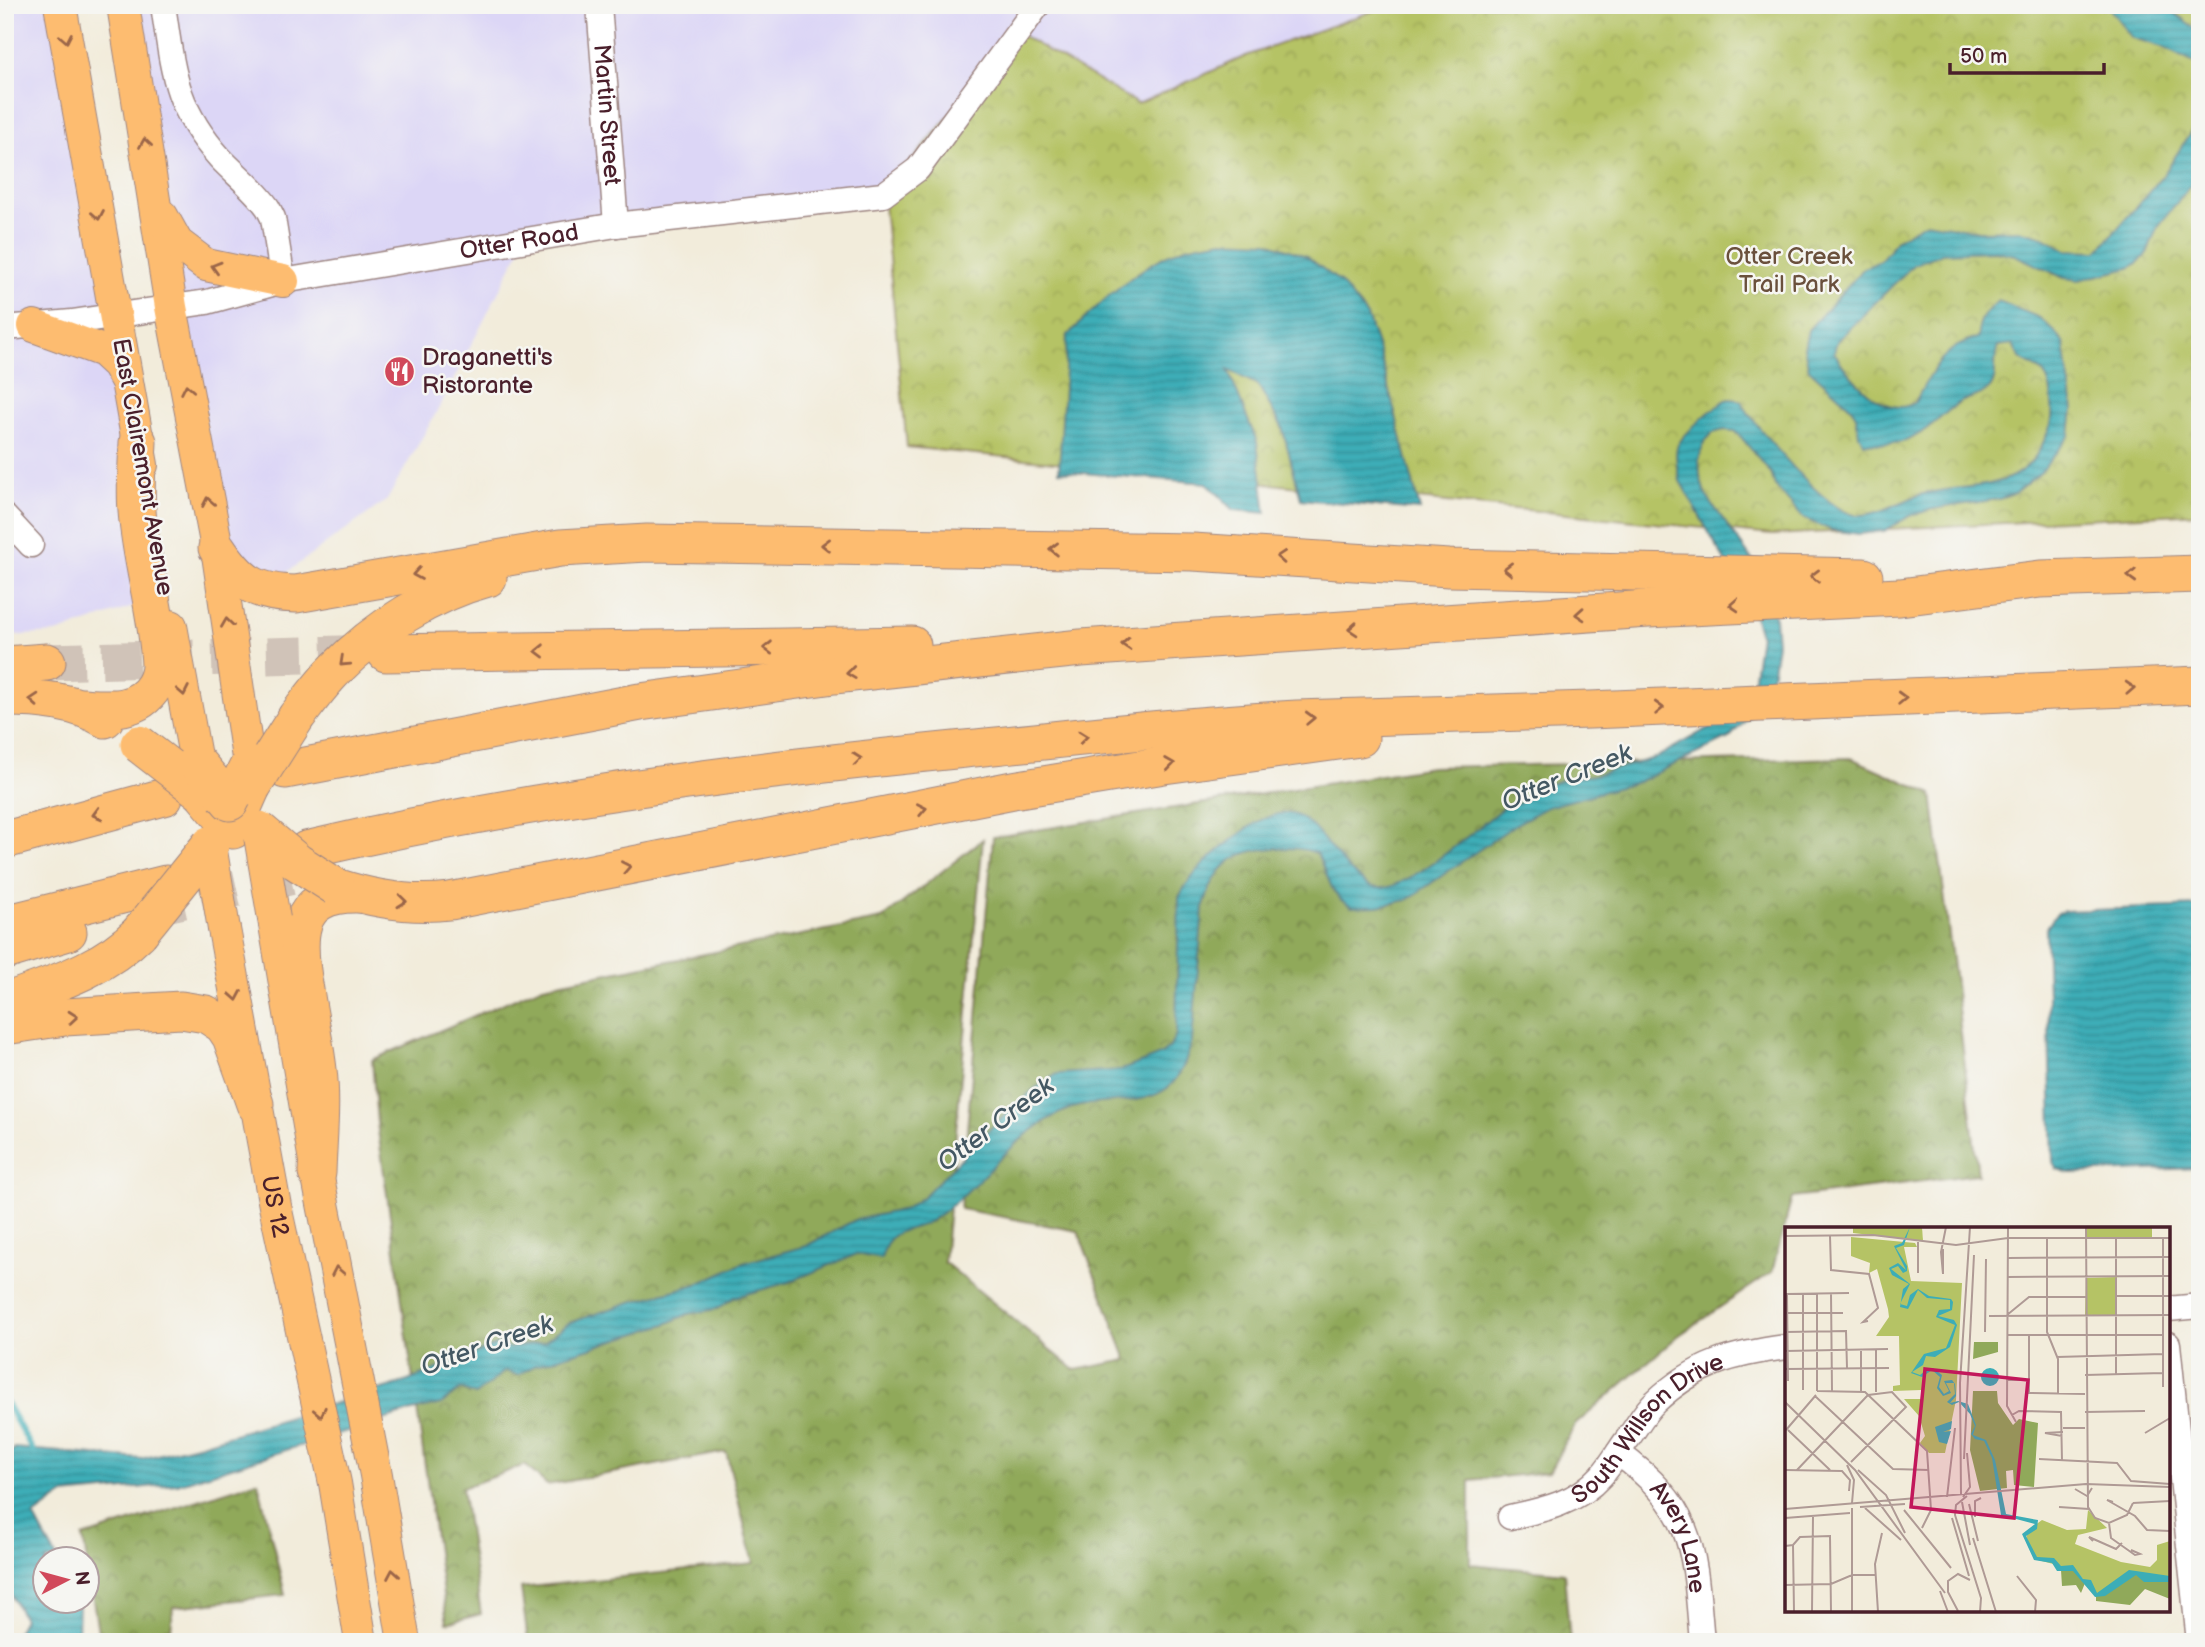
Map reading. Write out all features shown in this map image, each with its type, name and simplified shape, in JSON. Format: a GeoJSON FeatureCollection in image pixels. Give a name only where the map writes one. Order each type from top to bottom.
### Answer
{"type":"FeatureCollection","features":[{"type":"Feature","properties":{"kind":"highway"},"geometry":{"type":"LineString","coordinates":[[5,698],[123,709],[135,704],[155,685],[159,674],[156,631],[136,508],[138,442]]}},
{"type":"Feature","properties":{"kind":"highway"},"geometry":{"type":"LineString","coordinates":[[217,548],[234,573],[255,588],[277,594],[324,591],[560,548],[647,543],[1193,552],[1449,568],[1650,572],[1904,587]]}},
{"type":"Feature","properties":{"kind":"highway"},"geometry":{"type":"LineString","coordinates":[[5,1002],[88,971],[123,949],[225,804],[334,671],[398,619],[453,590],[484,579],[556,563],[703,543]]}},
{"type":"Feature","properties":{"kind":"highway"},"geometry":{"type":"LineString","coordinates":[[285,770],[640,702],[834,675],[1081,648],[1648,609],[1904,587],[2200,574]]}},
{"type":"Feature","properties":{"kind":"highway"},"geometry":{"type":"LineString","coordinates":[[386,653],[912,645],[1081,648]]}},
{"type":"Feature","properties":{"kind":"highway"},"geometry":{"type":"LineString","coordinates":[[5,665],[47,662]]}},
{"type":"Feature","properties":{"kind":"highway"},"geometry":{"type":"LineString","coordinates":[[334,875],[517,807],[659,783],[799,765],[1214,724],[1297,719],[2200,685]]}},
{"type":"Feature","properties":{"kind":"highway"},"geometry":{"type":"LineString","coordinates":[[83,707],[113,724],[225,804],[297,862],[403,902],[450,901],[1013,790],[1150,767],[1591,710]]}},
{"type":"Feature","properties":{"kind":"highway"},"geometry":{"type":"LineString","coordinates":[[5,840],[163,797]]}},
{"type":"Feature","properties":{"kind":"highway"},"geometry":{"type":"LineString","coordinates":[[225,804],[265,865]]}},
{"type":"Feature","properties":{"kind":"highway"},"geometry":{"type":"LineString","coordinates":[[317,1173],[320,1104],[318,1069],[299,942],[305,918],[322,900],[341,894],[334,875]]}},
{"type":"Feature","properties":{"kind":"highway"},"geometry":{"type":"LineString","coordinates":[[5,924],[151,908]]}},
{"type":"Feature","properties":{"kind":"highway"},"geometry":{"type":"LineString","coordinates":[[5,951],[151,908]]}},
{"type":"Feature","properties":{"kind":"highway"},"geometry":{"type":"LineString","coordinates":[[5,1026],[65,1017],[164,1011],[181,1010],[206,1014],[223,1025],[232,1037],[255,1104]]}},
{"type":"Feature","properties":{"kind":"main road","name":"East Clairemont Avenue"},"geometry":{"type":"LineString","coordinates":[[60,5],[138,442],[225,804]]}},
{"type":"Feature","properties":{"kind":"main road","name":"East Clairemont Avenue"},"geometry":{"type":"LineString","coordinates":[[123,5],[171,307],[217,548],[240,715],[225,804],[224,929]]}},
{"type":"Feature","properties":{"kind":"main road"},"geometry":{"type":"LineString","coordinates":[[154,199],[171,235],[190,256],[206,265],[227,271],[283,281]]}},
{"type":"Feature","properties":{"kind":"main road"},"geometry":{"type":"LineString","coordinates":[[20,327],[103,351],[117,364],[127,382]]}},
{"type":"Feature","properties":{"kind":"main road","name":"US 12"},"geometry":{"type":"LineString","coordinates":[[265,865],[317,1173],[376,1475],[404,1642]]}},
{"type":"Feature","properties":{"kind":"main road","name":"US 12"},"geometry":{"type":"LineString","coordinates":[[224,929],[255,1104],[335,1483],[361,1642]]}},
{"type":"Feature","properties":{"kind":"street"},"geometry":{"type":"LineString","coordinates":[[163,5],[180,97],[208,143],[268,208],[274,226],[283,281]]}},
{"type":"Feature","properties":{"kind":"street","name":"Martin Street"},"geometry":{"type":"LineString","coordinates":[[599,5],[616,225]]}},
{"type":"Feature","properties":{"kind":"street","name":"Otter Road"},"geometry":{"type":"LineString","coordinates":[[20,327],[207,302],[283,281],[616,225],[883,195],[918,169],[1038,5]]}},
{"type":"Feature","properties":{"kind":"street"},"geometry":{"type":"LineString","coordinates":[[5,517],[31,545]]}},
{"type":"Feature","properties":{"kind":"street"},"geometry":{"type":"LineString","coordinates":[[2170,1309],[2200,1306]]}},
{"type":"Feature","properties":{"kind":"street","name":"South Willson Drive"},"geometry":{"type":"LineString","coordinates":[[1510,1517],[1546,1509],[1568,1501],[1586,1490],[1601,1476],[1653,1403],[1679,1382],[1713,1362],[1737,1354],[1785,1347]]}},
{"type":"Feature","properties":{"kind":"street"},"geometry":{"type":"LineString","coordinates":[[2170,1363],[2199,1642]]}},
{"type":"Feature","properties":{"kind":"street","name":"Avery Lane"},"geometry":{"type":"LineString","coordinates":[[1618,1453],[1656,1485],[1674,1508],[1686,1530],[1693,1552],[1702,1642]]}},
{"type":"Feature","properties":{"kind":"shaded area"},"geometry":{"type":"Polygon","coordinates":[[[5,5],[60,5],[165,596],[56,633],[5,636],[5,5]]]}},
{"type":"Feature","properties":{"kind":"shaded area"},"geometry":{"type":"Polygon","coordinates":[[[123,5],[1390,5],[1246,56],[1137,104],[1018,33],[883,195],[524,242],[441,404],[387,500],[269,585],[231,556],[123,5]]]}},
{"type":"Feature","properties":{"kind":"green space","name":"Otter Creek Trail Park"},"geometry":{"type":"Polygon","coordinates":[[[1390,5],[2200,5],[2200,513],[1772,535],[907,447],[883,195],[1018,33],[1138,104],[1246,56],[1390,5]]]}},
{"type":"Feature","properties":{"kind":"green space"},"geometry":{"type":"Polygon","coordinates":[[[1851,758],[1932,794],[1978,1174],[1792,1198],[1772,1272],[1678,1336],[1575,1425],[1549,1472],[1470,1480],[1470,1564],[1564,1573],[1570,1642],[528,1642],[521,1588],[754,1563],[726,1452],[547,1485],[525,1465],[462,1488],[481,1614],[447,1623],[377,1123],[372,1060],[543,986],[882,919],[983,839],[944,1262],[1075,1370],[1127,1360],[1078,1231],[960,1209],[993,837],[1431,767],[1851,758]]]}},
{"type":"Feature","properties":{"kind":"green space"},"geometry":{"type":"Polygon","coordinates":[[[258,1481],[285,1595],[173,1607],[170,1642],[92,1642],[98,1631],[96,1616],[102,1616],[102,1546],[84,1546],[83,1537],[258,1481]]]}},
{"type":"Feature","properties":{"kind":"water"},"geometry":{"type":"Polygon","coordinates":[[[2107,5],[2164,5],[2200,32],[2200,66],[2162,47],[2132,38],[2107,5]]]}},
{"type":"Feature","properties":{"kind":"water","name":"Otter Creek"},"geometry":{"type":"Polygon","coordinates":[[[2200,118],[2200,173],[2157,228],[2146,256],[2130,268],[2079,280],[2064,278],[2015,255],[1995,251],[1942,253],[1913,265],[1837,341],[1834,352],[1868,393],[1892,406],[1903,407],[1915,402],[1946,354],[1965,342],[1978,338],[1983,316],[1999,301],[2040,318],[2064,344],[2073,409],[2070,435],[2040,473],[2014,494],[1999,499],[1933,509],[1910,516],[1884,531],[1859,534],[1831,530],[1804,519],[1775,486],[1771,473],[1734,431],[1713,433],[1704,442],[1699,459],[1705,494],[1755,564],[1775,618],[1777,643],[1773,671],[1749,717],[1729,738],[1638,782],[1547,807],[1516,824],[1407,900],[1378,906],[1352,907],[1341,900],[1333,890],[1317,853],[1312,851],[1262,849],[1237,857],[1228,863],[1213,882],[1203,909],[1192,1041],[1178,1076],[1163,1091],[1141,1099],[1081,1106],[1049,1119],[1014,1145],[950,1207],[923,1225],[895,1235],[885,1247],[881,1259],[857,1254],[789,1282],[735,1297],[717,1309],[688,1314],[666,1324],[536,1365],[518,1375],[505,1371],[475,1395],[461,1389],[441,1404],[177,1484],[63,1495],[34,1516],[50,1546],[32,1546],[32,1616],[79,1616],[78,1637],[76,1642],[12,1642],[24,1619],[5,1583],[5,1458],[15,1448],[141,1459],[201,1444],[408,1381],[500,1343],[509,1348],[544,1342],[569,1323],[697,1284],[743,1263],[806,1246],[855,1220],[905,1209],[924,1196],[1033,1090],[1057,1074],[1122,1070],[1160,1055],[1170,1047],[1176,1034],[1179,897],[1205,863],[1259,821],[1277,814],[1292,814],[1304,820],[1363,882],[1382,888],[1410,878],[1505,806],[1519,803],[1538,789],[1561,780],[1594,775],[1655,758],[1735,713],[1749,692],[1760,635],[1752,609],[1680,481],[1676,455],[1680,442],[1692,428],[1725,401],[1741,401],[1776,448],[1811,485],[1844,511],[1857,515],[1882,510],[1923,494],[1991,484],[2007,479],[2033,460],[2052,421],[2050,387],[2045,376],[2022,360],[2013,344],[1998,346],[1993,384],[1984,393],[1958,404],[1905,441],[1888,444],[1864,443],[1851,407],[1809,369],[1804,348],[1808,330],[1864,268],[1880,261],[1897,239],[1926,222],[1979,231],[2019,230],[2044,237],[2067,250],[2098,251],[2162,177],[2200,118]]]}},
{"type":"Feature","properties":{"kind":"water"},"geometry":{"type":"Polygon","coordinates":[[[1223,240],[1268,242],[1306,256],[1340,282],[1367,316],[1380,354],[1420,510],[1301,499],[1282,427],[1258,385],[1228,370],[1257,442],[1266,513],[1234,510],[1207,483],[1059,471],[1067,336],[1105,299],[1148,266],[1180,249],[1223,240]]]}},
{"type":"Feature","properties":{"kind":"water"},"geometry":{"type":"Polygon","coordinates":[[[2200,906],[2200,1168],[2070,1173],[2057,1169],[2053,1162],[2046,929],[2057,913],[2065,911],[2200,906]]]}},
{"type":"Feature","properties":{"kind":"waterway"},"geometry":{"type":"LineString","coordinates":[[5,1401],[35,1454]]}},
{"type":"Feature","properties":{"kind":"tunnel"},"geometry":{"type":"LineString","coordinates":[[47,662],[374,653]]}},
{"type":"Feature","properties":{"kind":"tunnel"},"geometry":{"type":"LineString","coordinates":[[147,908],[335,867]]}},
{"type":"Feature","properties":{"kind":"place","name":"Draganetti's Ristorante"},"geometry":{"type":"Point","coordinates":[399,371]}}]}
